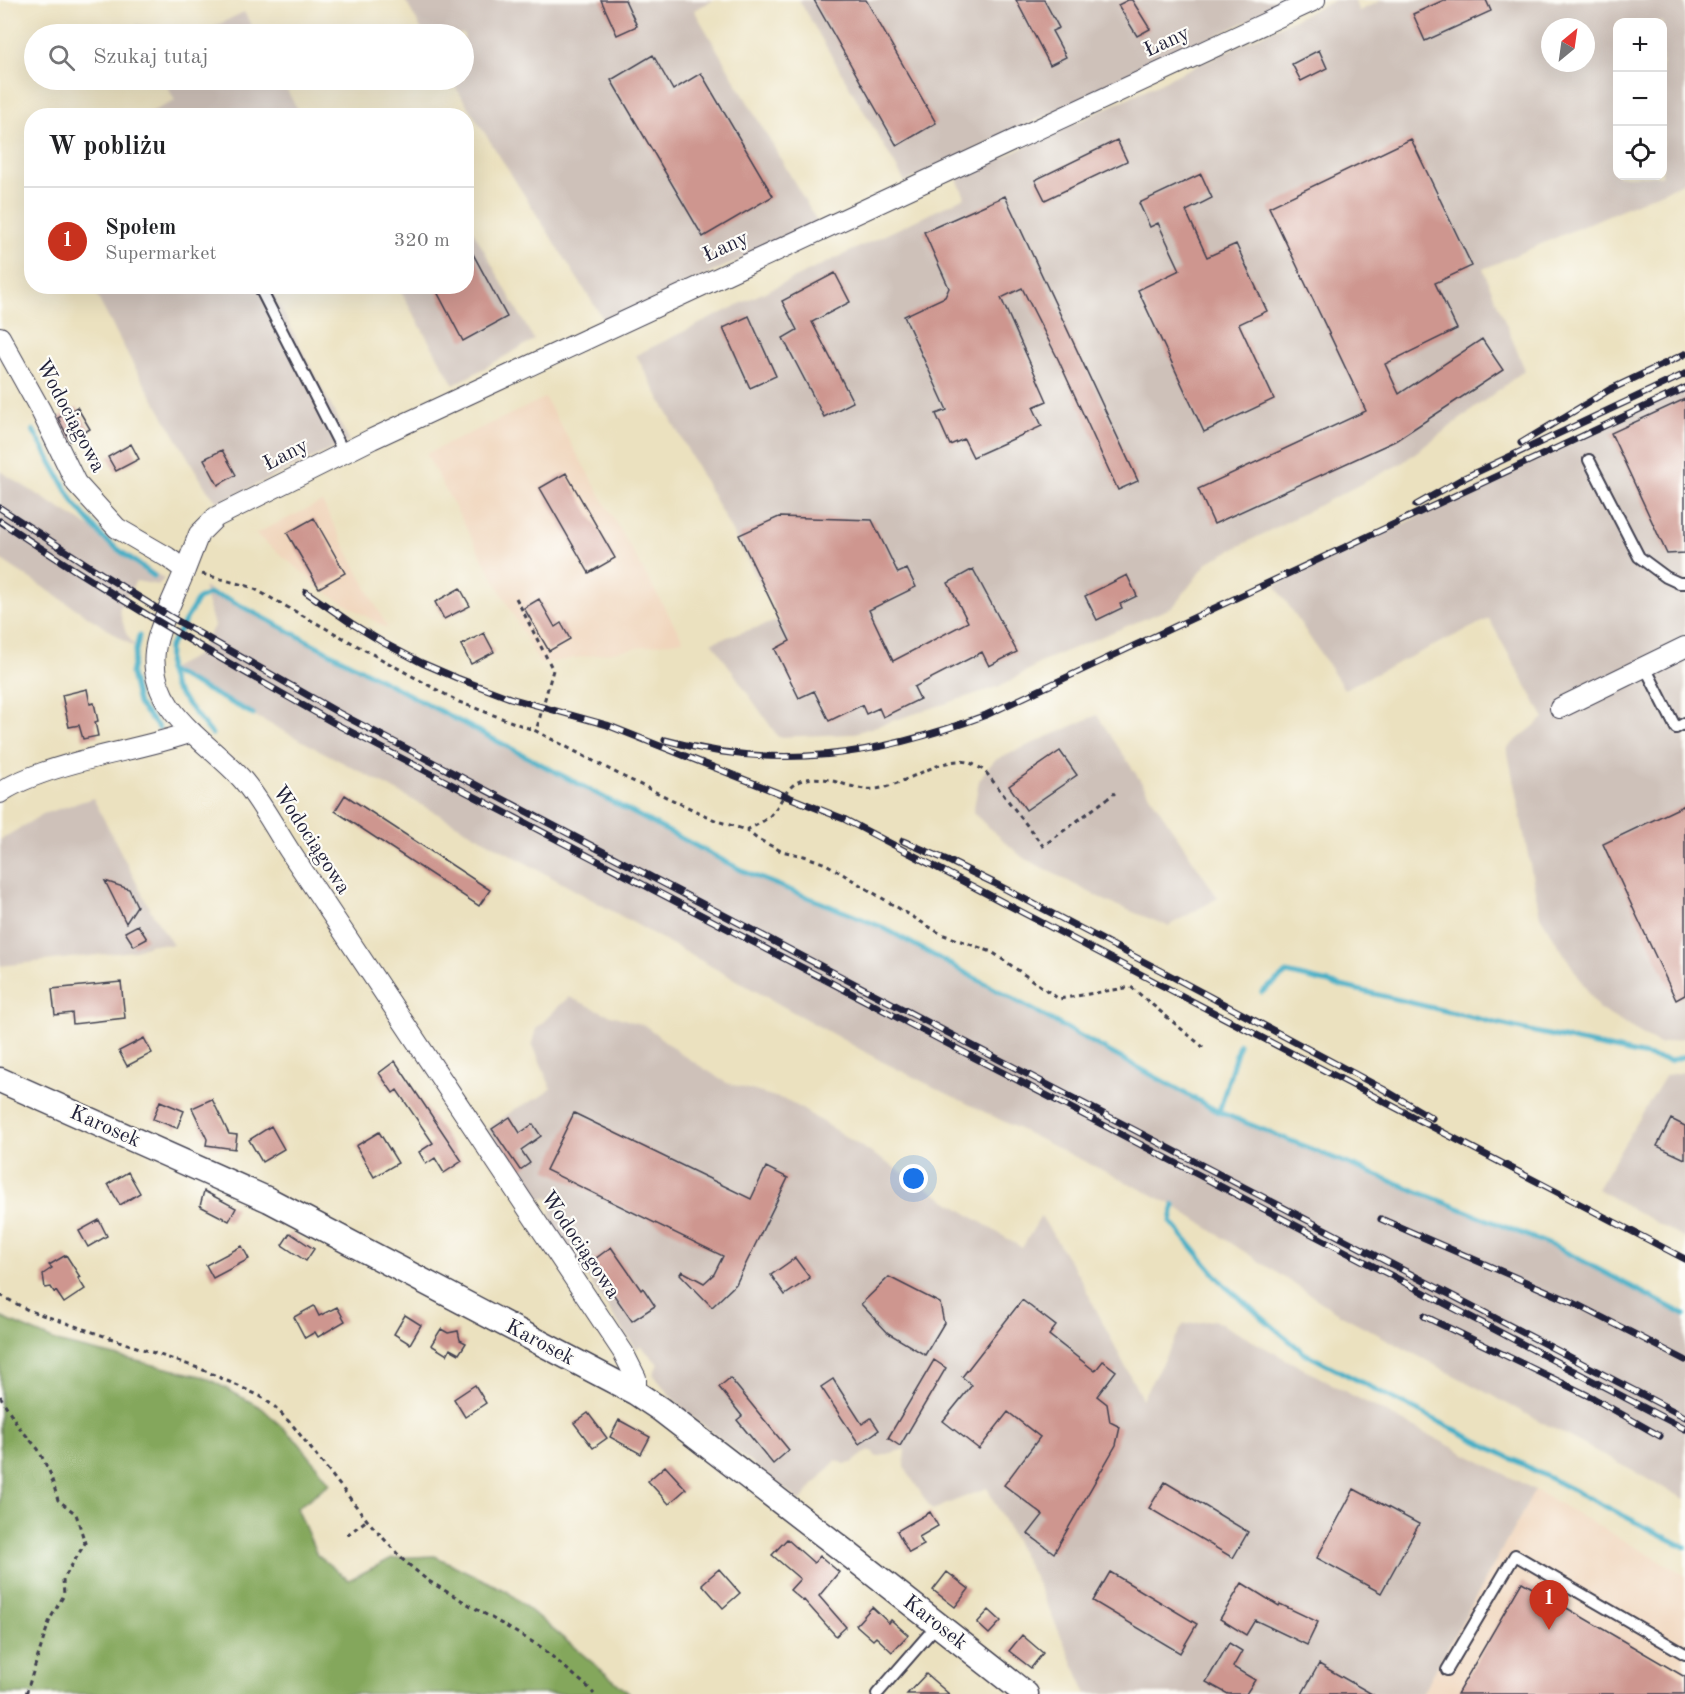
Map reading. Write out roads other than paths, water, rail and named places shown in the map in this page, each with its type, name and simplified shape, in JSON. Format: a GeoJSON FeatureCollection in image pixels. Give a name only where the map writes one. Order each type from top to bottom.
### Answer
{"type":"FeatureCollection","features":[{"type":"Feature","properties":{"kind":"street","name":"Łany"},"geometry":{"type":"LineString","coordinates":[[185,570],[199,534],[216,517],[344,453],[1315,0]]}},
{"type":"Feature","properties":{"kind":"street","name":"Wodociągowa"},"geometry":{"type":"LineString","coordinates":[[0,337],[41,411],[76,483],[117,528],[185,570],[159,635],[155,651],[157,685],[165,701],[176,717],[242,780],[267,815],[622,1352],[636,1378],[636,1393]]}},
{"type":"Feature","properties":{"kind":"street"},"geometry":{"type":"LineString","coordinates":[[1560,708],[1685,647]]}},
{"type":"Feature","properties":{"kind":"street"},"geometry":{"type":"LineString","coordinates":[[0,793],[66,764],[170,740],[192,732]]}},
{"type":"Feature","properties":{"kind":"street","name":"Karosek"},"geometry":{"type":"LineString","coordinates":[[0,1080],[269,1200],[636,1393],[843,1550],[1026,1694]]}},
{"type":"Feature","properties":{"kind":"lane"},"geometry":{"type":"LineString","coordinates":[[263,294],[344,453]]}},
{"type":"Feature","properties":{"kind":"lane"},"geometry":{"type":"LineString","coordinates":[[1588,460],[1639,557],[1666,577],[1679,583],[1685,583]]}},
{"type":"Feature","properties":{"kind":"lane"},"geometry":{"type":"LineString","coordinates":[[1645,667],[1676,728],[1685,723]]}},
{"type":"Feature","properties":{"kind":"lane"},"geometry":{"type":"LineString","coordinates":[[1447,1670],[1515,1555],[1685,1654]]}},
{"type":"Feature","properties":{"kind":"lane"},"geometry":{"type":"LineString","coordinates":[[877,1694],[937,1625]]}},
{"type":"Feature","properties":{"kind":"waterway"},"geometry":{"type":"LineString","coordinates":[[33,430],[74,503],[104,539],[154,576]]}},
{"type":"Feature","properties":{"kind":"waterway"},"geometry":{"type":"LineString","coordinates":[[212,734],[174,688],[168,670],[169,648],[198,599],[209,594],[228,599],[745,872],[882,927],[1219,1112],[1558,1248],[1685,1315]]}},
{"type":"Feature","properties":{"kind":"waterway"},"geometry":{"type":"LineString","coordinates":[[139,636],[131,674],[138,704],[159,728]]}},
{"type":"Feature","properties":{"kind":"waterway"},"geometry":{"type":"LineString","coordinates":[[168,670],[253,714]]}},
{"type":"Feature","properties":{"kind":"waterway"},"geometry":{"type":"LineString","coordinates":[[1262,992],[1287,973],[1521,1029],[1670,1061],[1685,1056]]}},
{"type":"Feature","properties":{"kind":"waterway"},"geometry":{"type":"LineString","coordinates":[[1219,1112],[1239,1044]]}},
{"type":"Feature","properties":{"kind":"waterway"},"geometry":{"type":"LineString","coordinates":[[1174,1205],[1171,1222],[1225,1286],[1304,1353],[1685,1547]]}},
{"type":"Feature","properties":{"kind":"railway"},"geometry":{"type":"LineString","coordinates":[[1521,443],[1609,390],[1685,354]]}},
{"type":"Feature","properties":{"kind":"railway"},"geometry":{"type":"LineString","coordinates":[[1416,505],[1462,479],[1685,374]]}},
{"type":"Feature","properties":{"kind":"railway"},"geometry":{"type":"LineString","coordinates":[[665,740],[707,750],[788,757],[867,749],[906,741],[946,729],[986,715],[1685,388]]}},
{"type":"Feature","properties":{"kind":"railway"},"geometry":{"type":"LineString","coordinates":[[0,508],[169,616],[339,713],[1685,1417]]}},
{"type":"Feature","properties":{"kind":"railway"},"geometry":{"type":"LineString","coordinates":[[0,521],[165,625],[334,723],[1685,1429]]}},
{"type":"Feature","properties":{"kind":"railway"},"geometry":{"type":"LineString","coordinates":[[306,592],[384,643],[457,678],[510,698],[607,725],[844,819],[1685,1259]]}},
{"type":"Feature","properties":{"kind":"railway"},"geometry":{"type":"LineString","coordinates":[[903,841],[994,883],[1383,1089],[1432,1118]]}},
{"type":"Feature","properties":{"kind":"railway"},"geometry":{"type":"LineString","coordinates":[[1381,1219],[1572,1302],[1685,1360]]}},
{"type":"Feature","properties":{"kind":"railway"},"geometry":{"type":"LineString","coordinates":[[1424,1316],[1593,1398],[1660,1436]]}},
{"type":"Feature","properties":{"kind":"place","name":"Społem"},"geometry":{"type":"Point","coordinates":[1549,1630]}}]}
